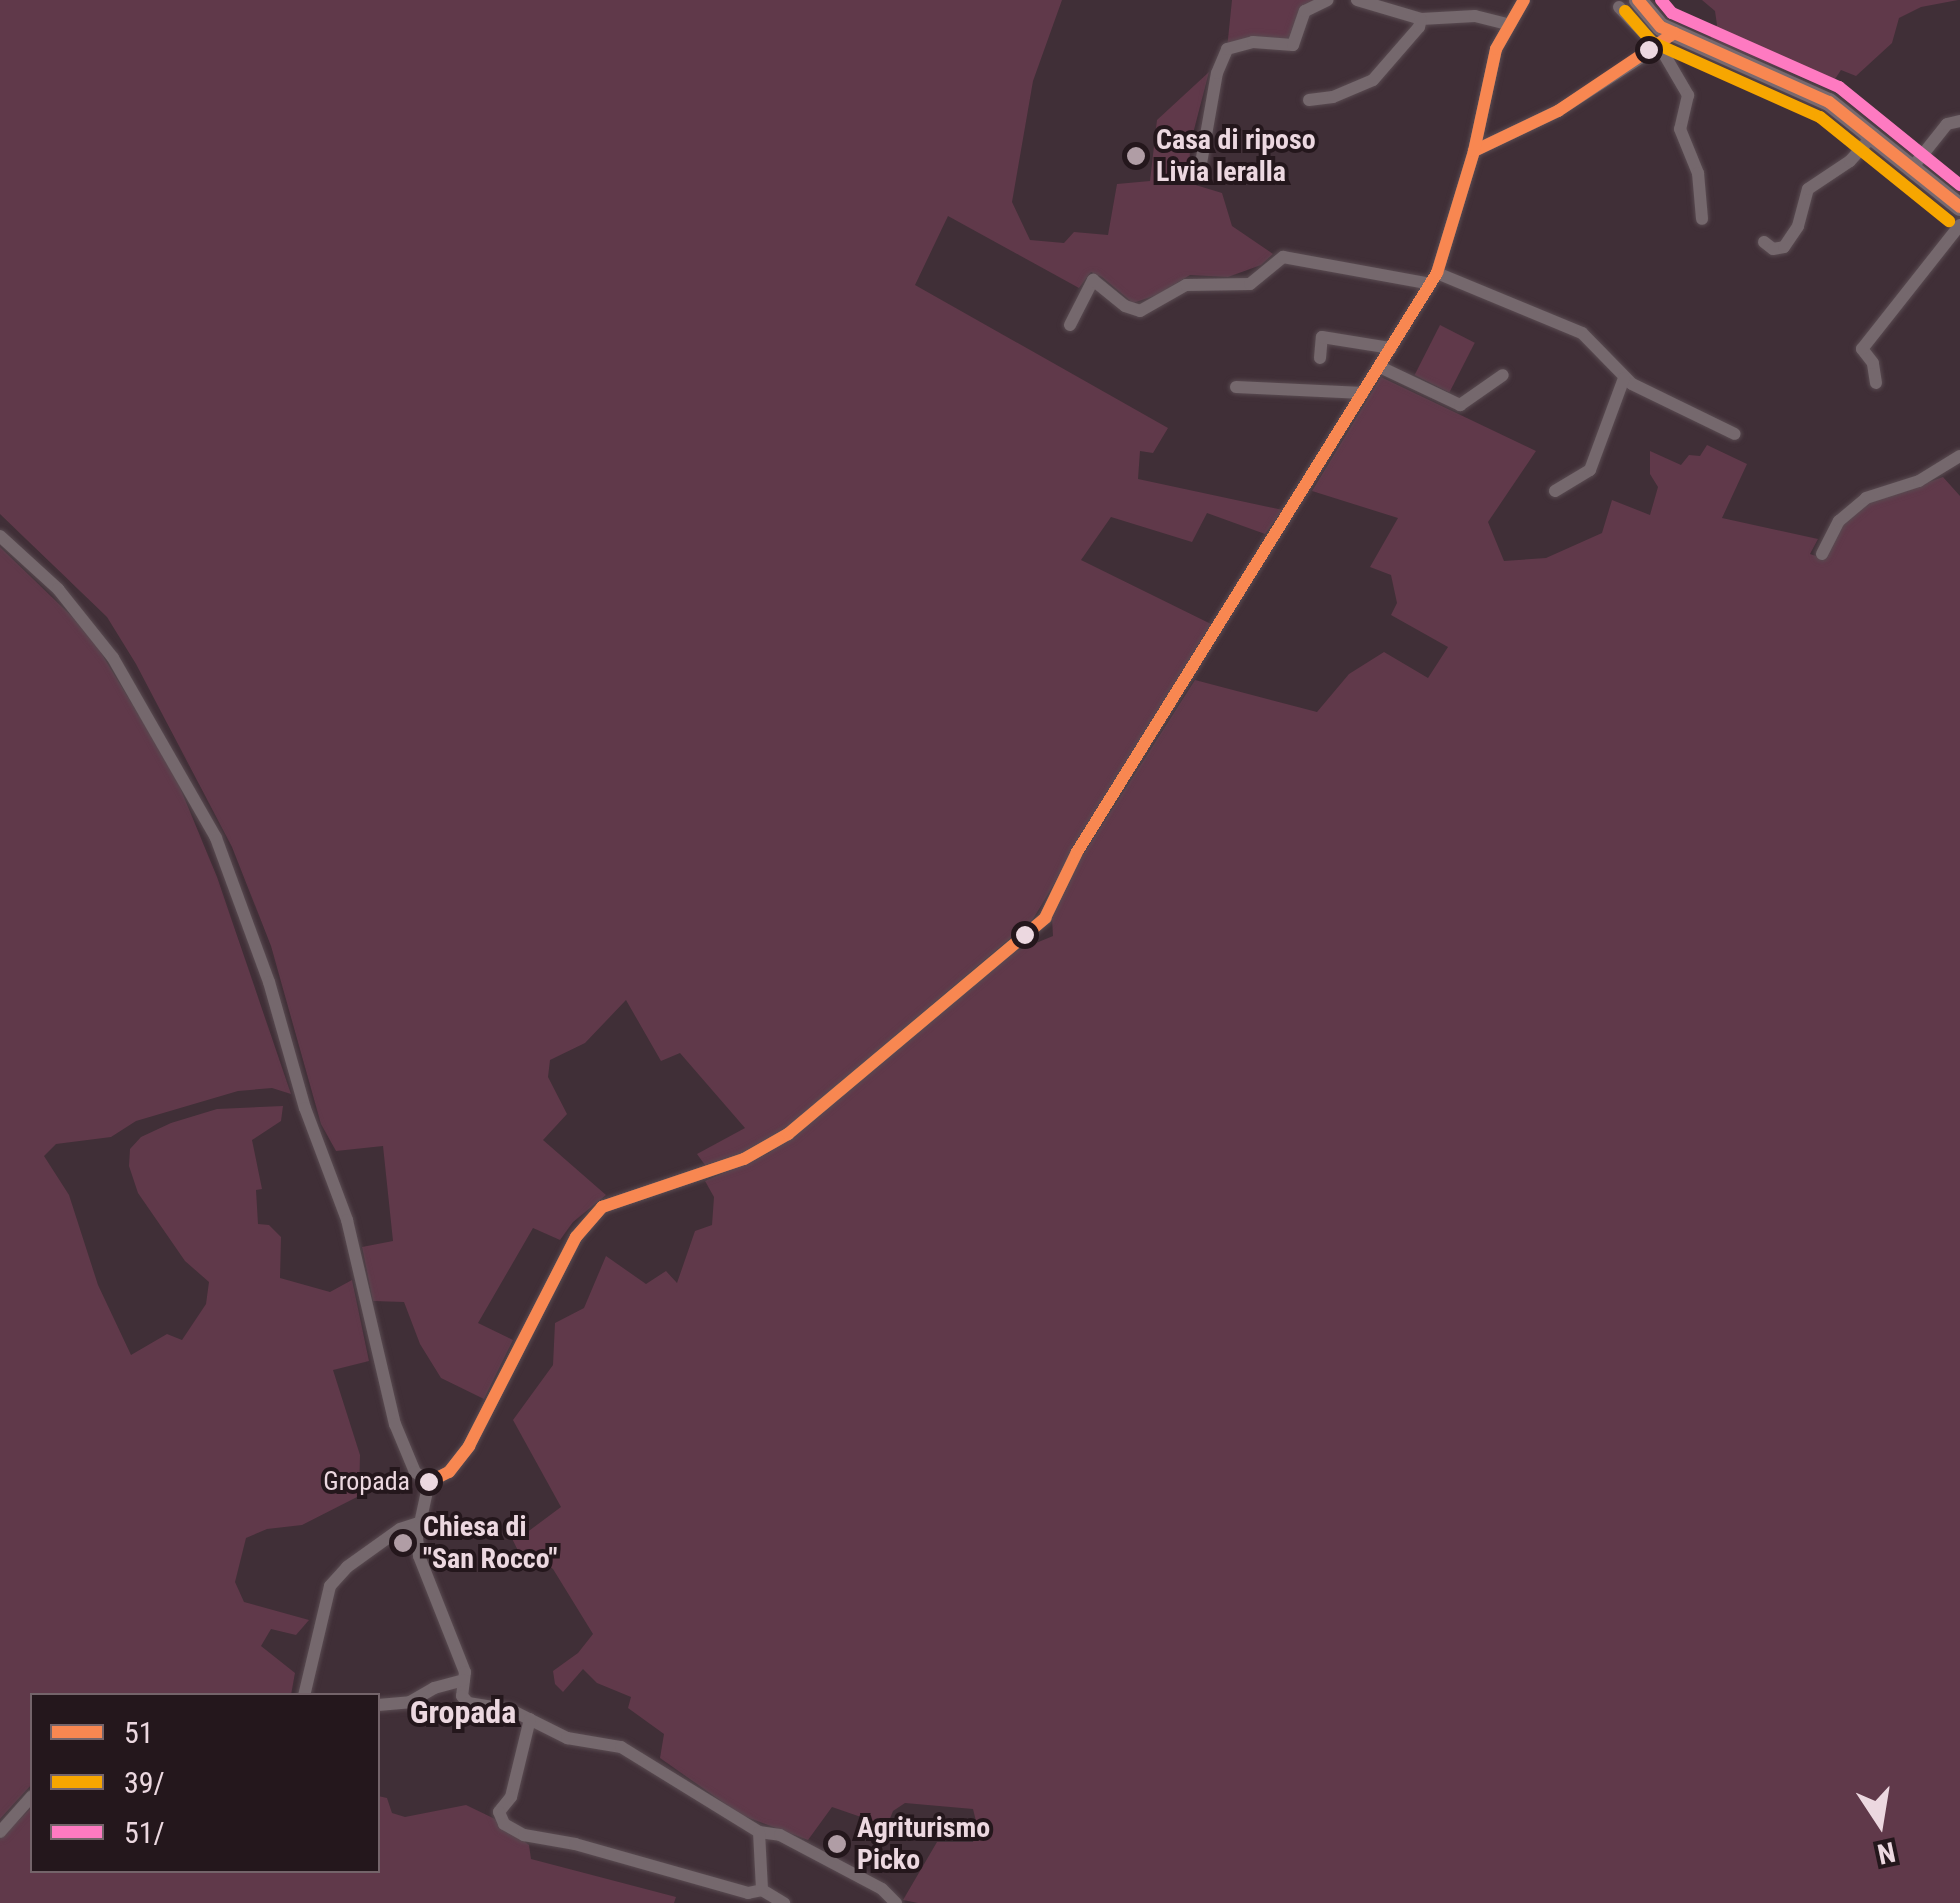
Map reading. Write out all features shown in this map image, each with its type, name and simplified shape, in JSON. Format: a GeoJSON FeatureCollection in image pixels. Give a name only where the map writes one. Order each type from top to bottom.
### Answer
{"type":"FeatureCollection","features":[{"type":"Feature","properties":{"kind":"main road"},"geometry":{"type":"LineString","coordinates":[[1636,0],[1652,20],[1674,34],[1814,94],[1874,134],[1960,207]]}},
{"type":"Feature","properties":{"kind":"street"},"geometry":{"type":"LineString","coordinates":[[1200,169],[1217,73],[1227,50],[1253,42],[1292,45],[1305,11],[1328,0]]}},
{"type":"Feature","properties":{"kind":"street"},"geometry":{"type":"LineString","coordinates":[[1357,0],[1420,19],[1475,16],[1506,24]]}},
{"type":"Feature","properties":{"kind":"street"},"geometry":{"type":"LineString","coordinates":[[429,1482],[449,1472],[470,1446],[576,1237],[602,1207],[765,1149],[984,964],[1036,929],[1077,852],[1434,279],[1474,152],[1496,50],[1506,24],[1524,0]]}},
{"type":"Feature","properties":{"kind":"street"},"geometry":{"type":"LineString","coordinates":[[1604,0],[1619,7],[1658,47],[1688,95],[1680,129],[1698,173],[1702,219]]}},
{"type":"Feature","properties":{"kind":"street"},"geometry":{"type":"LineString","coordinates":[[1619,7],[1636,0]]}},
{"type":"Feature","properties":{"kind":"street"},"geometry":{"type":"LineString","coordinates":[[1310,100],[1334,97],[1373,80],[1419,28],[1420,19]]}},
{"type":"Feature","properties":{"kind":"street"},"geometry":{"type":"LineString","coordinates":[[1474,152],[1558,111],[1674,34]]}},
{"type":"Feature","properties":{"kind":"street"},"geometry":{"type":"LineString","coordinates":[[1912,168],[1947,124],[1960,122]]}},
{"type":"Feature","properties":{"kind":"street"},"geometry":{"type":"LineString","coordinates":[[1764,242],[1773,249],[1784,247],[1798,226],[1808,189],[1850,161],[1874,134]]}},
{"type":"Feature","properties":{"kind":"street"},"geometry":{"type":"LineString","coordinates":[[1876,383],[1878,374],[1862,349],[1960,225]]}},
{"type":"Feature","properties":{"kind":"street"},"geometry":{"type":"LineString","coordinates":[[1070,325],[1094,280],[1125,306],[1140,312],[1186,285],[1250,284],[1283,257],[1434,279],[1582,333],[1624,378],[1735,434]]}},
{"type":"Feature","properties":{"kind":"street"},"geometry":{"type":"LineString","coordinates":[[1320,358],[1322,336],[1391,348]]}},
{"type":"Feature","properties":{"kind":"street"},"geometry":{"type":"LineString","coordinates":[[1380,367],[1460,405],[1503,376]]}},
{"type":"Feature","properties":{"kind":"street"},"geometry":{"type":"LineString","coordinates":[[1555,490],[1590,470],[1624,378]]}},
{"type":"Feature","properties":{"kind":"street"},"geometry":{"type":"LineString","coordinates":[[1236,387],[1363,393]]}},
{"type":"Feature","properties":{"kind":"street"},"geometry":{"type":"LineString","coordinates":[[1822,554],[1840,521],[1866,498],[1919,480],[1960,456]]}},
{"type":"Feature","properties":{"kind":"street"},"geometry":{"type":"LineString","coordinates":[[0,536],[58,589],[113,658],[176,760],[223,854],[270,982],[306,1108],[347,1220],[395,1424],[416,1472],[429,1482]]}},
{"type":"Feature","properties":{"kind":"street"},"geometry":{"type":"LineString","coordinates":[[429,1482],[418,1538],[425,1579],[455,1642],[464,1680],[462,1696],[468,1703],[512,1710],[567,1738],[622,1747],[759,1832],[780,1835],[882,1889],[896,1903]]}},
{"type":"Feature","properties":{"kind":"street"},"geometry":{"type":"LineString","coordinates":[[305,1693],[330,1586],[336,1576],[400,1529],[420,1522]]}},
{"type":"Feature","properties":{"kind":"street"},"geometry":{"type":"LineString","coordinates":[[380,1705],[410,1702],[434,1688],[464,1680]]}},
{"type":"Feature","properties":{"kind":"street"},"geometry":{"type":"LineString","coordinates":[[530,1719],[511,1797],[499,1812],[504,1824],[524,1835],[575,1844],[748,1893],[762,1890],[784,1903]]}},
{"type":"Feature","properties":{"kind":"street"},"geometry":{"type":"LineString","coordinates":[[0,1832],[30,1798]]}},
{"type":"Feature","properties":{"kind":"street"},"geometry":{"type":"LineString","coordinates":[[759,1832],[762,1890]]}},
{"type":"Feature","properties":{"kind":"shaded area"},"geometry":{"type":"Polygon","coordinates":[[[0,0],[1062,0],[1033,81],[1012,202],[1030,240],[1064,243],[1074,232],[1108,235],[1117,184],[1150,181],[1157,120],[1209,72],[1190,145],[1189,183],[1222,193],[1232,226],[1273,254],[1261,265],[1228,277],[1190,275],[1157,295],[1133,303],[1102,277],[1091,272],[1079,288],[948,216],[915,285],[1168,428],[1153,453],[1140,451],[1138,479],[1283,510],[1265,534],[1207,513],[1192,542],[1111,517],[1081,560],[1211,624],[1033,919],[784,1130],[748,1152],[705,1165],[697,1154],[745,1128],[680,1053],[661,1061],[626,1000],[585,1043],[550,1060],[548,1077],[567,1114],[543,1140],[606,1195],[573,1222],[560,1240],[533,1228],[478,1323],[513,1340],[484,1399],[441,1378],[420,1344],[404,1302],[373,1301],[362,1247],[393,1241],[383,1146],[336,1151],[321,1124],[271,946],[232,847],[136,664],[107,617],[0,514],[0,0]]]}},
{"type":"Feature","properties":{"kind":"shaded area"},"geometry":{"type":"Polygon","coordinates":[[[1232,0],[1329,0],[1315,5],[1293,45],[1227,49],[1232,0]]]}},
{"type":"Feature","properties":{"kind":"shaded area"},"geometry":{"type":"Polygon","coordinates":[[[1702,0],[1958,0],[1921,7],[1899,18],[1892,43],[1856,76],[1841,70],[1829,88],[1710,40],[1717,25],[1715,11],[1702,0]]]}},
{"type":"Feature","properties":{"kind":"shaded area"},"geometry":{"type":"Polygon","coordinates":[[[1440,325],[1475,343],[1449,393],[1415,375],[1440,325]]]}},
{"type":"Feature","properties":{"kind":"shaded area"},"geometry":{"type":"Polygon","coordinates":[[[1381,377],[1536,451],[1488,522],[1504,561],[1546,558],[1602,533],[1612,500],[1650,515],[1658,487],[1650,474],[1650,451],[1681,465],[1689,455],[1700,456],[1707,445],[1747,464],[1722,518],[1818,539],[1810,554],[1825,559],[1832,539],[1846,519],[1869,503],[1943,477],[1960,496],[1960,1903],[918,1903],[903,1900],[937,1842],[973,1842],[977,1825],[973,1809],[905,1803],[893,1811],[887,1826],[832,1807],[808,1840],[741,1815],[660,1758],[664,1734],[628,1708],[631,1697],[597,1683],[583,1669],[563,1692],[555,1684],[553,1671],[578,1653],[593,1634],[553,1569],[539,1559],[524,1563],[505,1524],[511,1517],[522,1536],[561,1507],[513,1420],[553,1365],[555,1323],[584,1308],[606,1256],[646,1284],[666,1271],[677,1283],[695,1231],[712,1225],[714,1197],[705,1181],[769,1153],[1014,952],[1053,936],[1052,918],[1081,858],[1195,680],[1317,712],[1349,674],[1384,652],[1428,678],[1448,647],[1391,615],[1397,603],[1391,575],[1370,567],[1398,518],[1312,491],[1381,377]]]}},
{"type":"Feature","properties":{"kind":"shaded area"},"geometry":{"type":"Polygon","coordinates":[[[0,547],[89,633],[174,773],[217,877],[291,1094],[272,1088],[238,1091],[136,1121],[111,1137],[56,1144],[44,1156],[69,1195],[98,1285],[131,1355],[167,1334],[182,1340],[206,1304],[209,1282],[185,1261],[138,1193],[129,1166],[130,1149],[141,1137],[171,1123],[217,1109],[283,1106],[281,1121],[252,1140],[262,1189],[256,1190],[258,1224],[269,1225],[281,1237],[280,1278],[330,1292],[352,1280],[369,1361],[333,1370],[360,1455],[359,1496],[302,1525],[267,1529],[246,1538],[235,1582],[244,1602],[309,1620],[296,1635],[271,1629],[261,1646],[295,1673],[291,1693],[30,1693],[30,1786],[0,1819],[0,547]]]}},
{"type":"Feature","properties":{"kind":"shaded area"},"geometry":{"type":"Polygon","coordinates":[[[380,1796],[387,1798],[392,1813],[405,1817],[466,1805],[495,1819],[529,1845],[531,1859],[676,1897],[674,1903],[0,1903],[0,1839],[30,1809],[30,1873],[380,1873],[380,1796]]]}},
{"type":"Feature","properties":{"kind":"transit line","name":"51"},"geometry":{"type":"LineString","coordinates":[[429,1482],[449,1472],[469,1446],[576,1237],[602,1207],[744,1159],[788,1134],[1045,918],[1077,852],[1437,273],[1474,151],[1496,49],[1524,0]]}},
{"type":"Feature","properties":{"kind":"transit line","name":"51"},"geometry":{"type":"LineString","coordinates":[[1638,0],[1661,27],[1829,102],[1960,207]]}},
{"type":"Feature","properties":{"kind":"transit line","name":"51/"},"geometry":{"type":"LineString","coordinates":[[1661,0],[1672,13],[1839,87],[1960,185]]}},
{"type":"Feature","properties":{"kind":"transit line","name":"39/"},"geometry":{"type":"LineString","coordinates":[[1625,11],[1652,42],[1820,117],[1949,221]]}},
{"type":"Feature","properties":{"kind":"transit line","name":"51"},"geometry":{"type":"LineString","coordinates":[[1474,151],[1558,111],[1674,33]]}},
{"type":"Feature","properties":{"kind":"place","name":"Casa di riposo Livia Ieralla"},"geometry":{"type":"Point","coordinates":[1136,156]}},
{"type":"Feature","properties":{"kind":"place","name":"Gropada"},"geometry":{"type":"Point","coordinates":[429,1482]}},
{"type":"Feature","properties":{"kind":"place","name":"Chiesa di \"San Rocco\""},"geometry":{"type":"Point","coordinates":[403,1543]}},
{"type":"Feature","properties":{"kind":"place","name":"Agriturismo Picko"},"geometry":{"type":"Point","coordinates":[837,1844]}},
{"type":"Feature","properties":{"kind":"district","name":"Gropada"},"geometry":{"type":"Point","coordinates":[463,1712]}}]}
